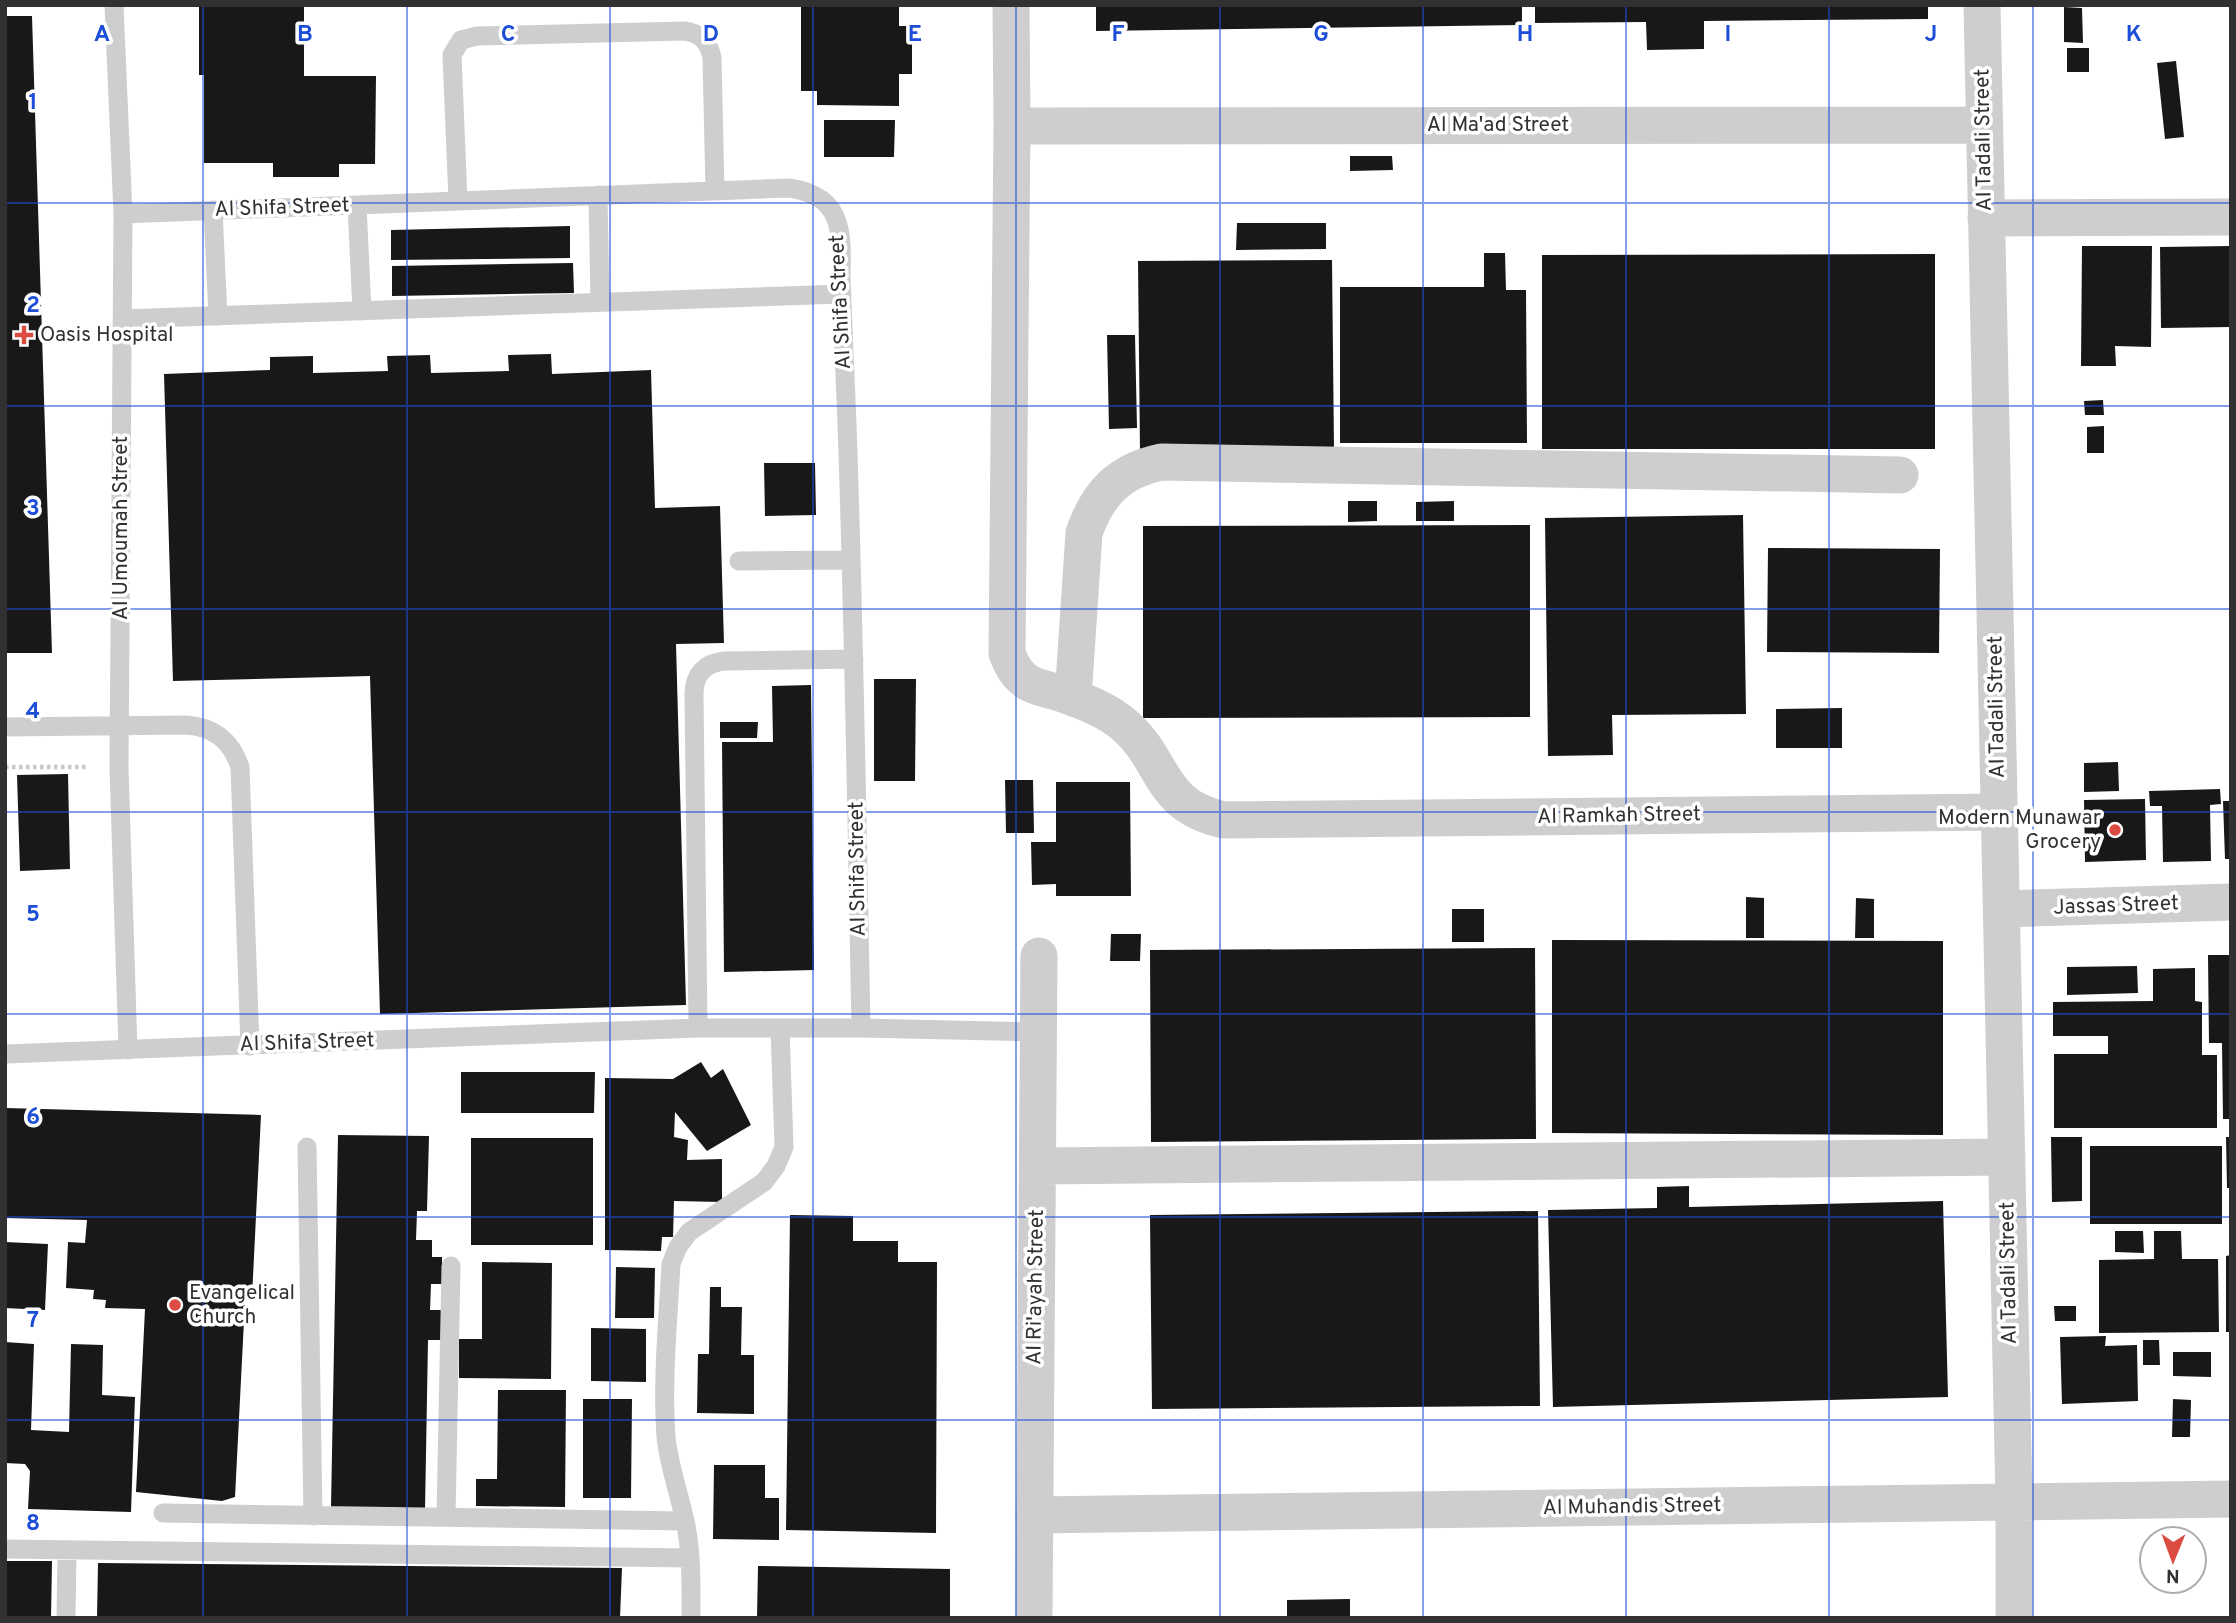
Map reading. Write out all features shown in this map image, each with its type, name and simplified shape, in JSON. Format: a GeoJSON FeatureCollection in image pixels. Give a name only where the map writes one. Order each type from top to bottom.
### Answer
{"type":"FeatureCollection","features":[{"type":"Feature","properties":{"kind":"street","name":"Al Ramkah Street"},"geometry":{"type":"LineString","coordinates":[[1011,5],[1007,653],[1011,664],[1028,682],[1097,707],[1119,721],[1138,738],[1154,758],[1169,788],[1184,804],[1210,817],[1239,820],[2000,812]]}},
{"type":"Feature","properties":{"kind":"street","name":"Al Tadali Street"},"geometry":{"type":"LineString","coordinates":[[1982,5],[2014,1501],[2014,1618]]}},
{"type":"Feature","properties":{"kind":"street","name":"Al Ma'ad Street"},"geometry":{"type":"LineString","coordinates":[[1012,126],[1984,125]]}},
{"type":"Feature","properties":{"kind":"street"},"geometry":{"type":"LineString","coordinates":[[1986,218],[2231,217]]}},
{"type":"Feature","properties":{"kind":"street"},"geometry":{"type":"LineString","coordinates":[[1073,698],[1084,533],[1091,513],[1102,495],[1118,480],[1146,466],[1161,462],[1900,475]]}},
{"type":"Feature","properties":{"kind":"street","name":"Jassas Street"},"geometry":{"type":"LineString","coordinates":[[2002,909],[2231,902]]}},
{"type":"Feature","properties":{"kind":"street","name":"Al Ri'ayah Street"},"geometry":{"type":"LineString","coordinates":[[1034,1618],[1039,956]]}},
{"type":"Feature","properties":{"kind":"street"},"geometry":{"type":"LineString","coordinates":[[1038,1166],[2007,1157]]}},
{"type":"Feature","properties":{"kind":"street","name":"Al Muhandis Street"},"geometry":{"type":"LineString","coordinates":[[1034,1515],[2231,1499]]}},
{"type":"Feature","properties":{"kind":"lane","name":"Al Umoumah Street"},"geometry":{"type":"LineString","coordinates":[[114,5],[123,214],[119,768],[128,1050]]}},
{"type":"Feature","properties":{"kind":"lane"},"geometry":{"type":"LineString","coordinates":[[458,201],[452,55],[461,40],[477,36],[684,32],[700,36],[712,58],[715,191]]}},
{"type":"Feature","properties":{"kind":"lane","name":"Al Shifa Street"},"geometry":{"type":"LineString","coordinates":[[123,214],[789,188],[804,190],[819,197],[830,208],[837,222],[842,294],[851,560],[861,1028]]}},
{"type":"Feature","properties":{"kind":"lane"},"geometry":{"type":"LineString","coordinates":[[598,195],[600,302]]}},
{"type":"Feature","properties":{"kind":"lane"},"geometry":{"type":"LineString","coordinates":[[357,205],[362,311]]}},
{"type":"Feature","properties":{"kind":"lane"},"geometry":{"type":"LineString","coordinates":[[213,210],[218,316]]}},
{"type":"Feature","properties":{"kind":"lane"},"geometry":{"type":"LineString","coordinates":[[123,319],[842,294]]}},
{"type":"Feature","properties":{"kind":"lane"},"geometry":{"type":"LineString","coordinates":[[739,561],[851,560]]}},
{"type":"Feature","properties":{"kind":"lane"},"geometry":{"type":"LineString","coordinates":[[698,1028],[694,684],[698,674],[715,662],[725,661],[853,659]]}},
{"type":"Feature","properties":{"kind":"lane"},"geometry":{"type":"LineString","coordinates":[[5,727],[201,726],[227,741],[236,753],[242,782],[250,1046]]}},
{"type":"Feature","properties":{"kind":"lane","name":"Al Shifa Street"},"geometry":{"type":"LineString","coordinates":[[5,1054],[698,1028],[1039,1032]]}},
{"type":"Feature","properties":{"kind":"lane"},"geometry":{"type":"LineString","coordinates":[[691,1618],[691,1558],[685,1521],[670,1466],[665,1409],[671,1264],[688,1232],[764,1182],[776,1166],[783,1147],[780,1028]]}},
{"type":"Feature","properties":{"kind":"lane"},"geometry":{"type":"LineString","coordinates":[[307,1147],[313,1516]]}},
{"type":"Feature","properties":{"kind":"lane"},"geometry":{"type":"LineString","coordinates":[[446,1517],[451,1266]]}},
{"type":"Feature","properties":{"kind":"lane"},"geometry":{"type":"LineString","coordinates":[[163,1513],[685,1521]]}},
{"type":"Feature","properties":{"kind":"lane"},"geometry":{"type":"LineString","coordinates":[[5,1549],[691,1558]]}},
{"type":"Feature","properties":{"kind":"lane"},"geometry":{"type":"LineString","coordinates":[[66,1618],[67,1550]]}},
{"type":"Feature","properties":{"kind":"path"},"geometry":{"type":"LineString","coordinates":[[5,767],[119,768]]}},
{"type":"Feature","properties":{"kind":"building"},"geometry":{"type":"Polygon","coordinates":[[[199,5],[304,5],[304,76],[376,76],[375,164],[339,164],[339,177],[273,177],[273,163],[204,163],[204,75],[199,75],[199,5]]]}},
{"type":"Feature","properties":{"kind":"building"},"geometry":{"type":"Polygon","coordinates":[[[801,5],[899,5],[899,26],[912,26],[912,74],[899,74],[899,106],[817,105],[817,91],[801,91],[801,5]]]}},
{"type":"Feature","properties":{"kind":"building"},"geometry":{"type":"Polygon","coordinates":[[[1096,5],[1522,5],[1522,25],[1096,31],[1096,5]]]}},
{"type":"Feature","properties":{"kind":"building"},"geometry":{"type":"Polygon","coordinates":[[[1535,5],[1928,5],[1928,19],[1704,21],[1704,49],[1647,50],[1646,22],[1535,23],[1535,5]]]}},
{"type":"Feature","properties":{"kind":"building"},"geometry":{"type":"Polygon","coordinates":[[[2064,7],[2082,8],[2083,43],[2064,42],[2064,7]]]}},
{"type":"Feature","properties":{"kind":"building","name":"Oasis Hospital"},"geometry":{"type":"Polygon","coordinates":[[[5,16],[32,16],[52,653],[5,653],[5,16]]]}},
{"type":"Feature","properties":{"kind":"building"},"geometry":{"type":"Polygon","coordinates":[[[2067,48],[2089,48],[2089,72],[2067,72],[2067,48]]]}},
{"type":"Feature","properties":{"kind":"building"},"geometry":{"type":"Polygon","coordinates":[[[2176,61],[2184,137],[2165,139],[2157,63],[2176,61]]]}},
{"type":"Feature","properties":{"kind":"building"},"geometry":{"type":"Polygon","coordinates":[[[824,120],[895,120],[894,157],[824,157],[824,120]]]}},
{"type":"Feature","properties":{"kind":"building"},"geometry":{"type":"Polygon","coordinates":[[[1350,156],[1392,156],[1393,170],[1350,171],[1350,156]]]}},
{"type":"Feature","properties":{"kind":"building"},"geometry":{"type":"Polygon","coordinates":[[[1237,223],[1326,223],[1326,249],[1236,250],[1237,223]]]}},
{"type":"Feature","properties":{"kind":"building"},"geometry":{"type":"Polygon","coordinates":[[[570,226],[570,258],[391,260],[391,230],[570,226]]]}},
{"type":"Feature","properties":{"kind":"building"},"geometry":{"type":"Polygon","coordinates":[[[2082,246],[2152,246],[2151,347],[2115,346],[2116,366],[2081,366],[2082,246]]]}},
{"type":"Feature","properties":{"kind":"building"},"geometry":{"type":"Polygon","coordinates":[[[2231,246],[2231,327],[2161,328],[2160,247],[2231,246]]]}},
{"type":"Feature","properties":{"kind":"building"},"geometry":{"type":"Polygon","coordinates":[[[1484,253],[1505,253],[1506,290],[1526,290],[1527,443],[1340,443],[1340,287],[1484,287],[1484,253]]]}},
{"type":"Feature","properties":{"kind":"building"},"geometry":{"type":"Polygon","coordinates":[[[1935,254],[1935,449],[1542,449],[1542,255],[1935,254]]]}},
{"type":"Feature","properties":{"kind":"building"},"geometry":{"type":"Polygon","coordinates":[[[1332,260],[1334,450],[1140,452],[1138,261],[1332,260]]]}},
{"type":"Feature","properties":{"kind":"building"},"geometry":{"type":"Polygon","coordinates":[[[573,263],[574,293],[392,296],[392,266],[573,263]]]}},
{"type":"Feature","properties":{"kind":"building"},"geometry":{"type":"Polygon","coordinates":[[[1107,335],[1135,335],[1137,428],[1109,429],[1107,335]]]}},
{"type":"Feature","properties":{"kind":"building"},"geometry":{"type":"Polygon","coordinates":[[[551,354],[552,374],[651,370],[655,508],[720,506],[724,643],[676,644],[686,1005],[380,1014],[370,676],[173,681],[164,374],[270,370],[270,357],[313,356],[313,373],[388,371],[387,356],[430,355],[431,373],[509,371],[508,355],[551,354]]]}},
{"type":"Feature","properties":{"kind":"building"},"geometry":{"type":"Polygon","coordinates":[[[2103,400],[2104,415],[2085,415],[2084,401],[2103,400]]]}},
{"type":"Feature","properties":{"kind":"building"},"geometry":{"type":"Polygon","coordinates":[[[2104,426],[2104,453],[2087,453],[2087,427],[2104,426]]]}},
{"type":"Feature","properties":{"kind":"building"},"geometry":{"type":"Polygon","coordinates":[[[764,463],[815,463],[816,515],[765,516],[764,463]]]}},
{"type":"Feature","properties":{"kind":"building"},"geometry":{"type":"Polygon","coordinates":[[[1348,501],[1377,501],[1377,521],[1348,522],[1348,501]]]}},
{"type":"Feature","properties":{"kind":"building"},"geometry":{"type":"Polygon","coordinates":[[[1454,501],[1454,521],[1416,521],[1416,502],[1454,501]]]}},
{"type":"Feature","properties":{"kind":"building"},"geometry":{"type":"Polygon","coordinates":[[[1743,515],[1746,714],[1612,715],[1613,755],[1548,756],[1545,518],[1743,515]]]}},
{"type":"Feature","properties":{"kind":"building"},"geometry":{"type":"Polygon","coordinates":[[[1530,525],[1530,717],[1143,718],[1143,526],[1530,525]]]}},
{"type":"Feature","properties":{"kind":"building"},"geometry":{"type":"Polygon","coordinates":[[[1768,548],[1940,549],[1939,653],[1767,652],[1768,548]]]}},
{"type":"Feature","properties":{"kind":"building"},"geometry":{"type":"Polygon","coordinates":[[[874,679],[916,679],[915,781],[874,781],[874,679]]]}},
{"type":"Feature","properties":{"kind":"building"},"geometry":{"type":"Polygon","coordinates":[[[811,685],[814,970],[724,972],[722,742],[773,742],[772,686],[811,685]]]}},
{"type":"Feature","properties":{"kind":"building"},"geometry":{"type":"Polygon","coordinates":[[[1842,708],[1842,748],[1776,748],[1776,709],[1842,708]]]}},
{"type":"Feature","properties":{"kind":"building"},"geometry":{"type":"Polygon","coordinates":[[[720,722],[758,722],[757,738],[720,738],[720,722]]]}},
{"type":"Feature","properties":{"kind":"building"},"geometry":{"type":"Polygon","coordinates":[[[2118,762],[2119,791],[2084,792],[2084,763],[2118,762]]]}},
{"type":"Feature","properties":{"kind":"building"},"geometry":{"type":"Polygon","coordinates":[[[68,774],[70,869],[20,871],[17,775],[68,774]]]}},
{"type":"Feature","properties":{"kind":"building"},"geometry":{"type":"Polygon","coordinates":[[[1005,780],[1033,780],[1034,833],[1006,833],[1005,780]]]}},
{"type":"Feature","properties":{"kind":"building"},"geometry":{"type":"Polygon","coordinates":[[[1056,782],[1130,782],[1131,896],[1056,896],[1056,884],[1032,885],[1031,842],[1056,842],[1056,782]]]}},
{"type":"Feature","properties":{"kind":"building"},"geometry":{"type":"Polygon","coordinates":[[[2220,789],[2221,804],[2210,805],[2211,861],[2163,862],[2162,806],[2150,806],[2149,791],[2220,789]]]}},
{"type":"Feature","properties":{"kind":"building","name":"Modern Munawar Grocery"},"geometry":{"type":"Polygon","coordinates":[[[2145,799],[2146,860],[2085,862],[2084,800],[2145,799]]]}},
{"type":"Feature","properties":{"kind":"building"},"geometry":{"type":"Polygon","coordinates":[[[2223,801],[2231,801],[2231,859],[2225,859],[2223,801]]]}},
{"type":"Feature","properties":{"kind":"building"},"geometry":{"type":"Polygon","coordinates":[[[1746,897],[1764,898],[1764,938],[1746,938],[1746,897]]]}},
{"type":"Feature","properties":{"kind":"building"},"geometry":{"type":"Polygon","coordinates":[[[1856,898],[1874,899],[1874,938],[1855,938],[1856,898]]]}},
{"type":"Feature","properties":{"kind":"building"},"geometry":{"type":"Polygon","coordinates":[[[1452,909],[1484,909],[1484,942],[1452,942],[1452,909]]]}},
{"type":"Feature","properties":{"kind":"building"},"geometry":{"type":"Polygon","coordinates":[[[1111,934],[1141,934],[1140,961],[1110,961],[1111,934]]]}},
{"type":"Feature","properties":{"kind":"building"},"geometry":{"type":"Polygon","coordinates":[[[1552,940],[1943,941],[1943,1135],[1552,1133],[1552,940]]]}},
{"type":"Feature","properties":{"kind":"building"},"geometry":{"type":"Polygon","coordinates":[[[1535,948],[1536,1139],[1151,1142],[1150,950],[1535,948]]]}},
{"type":"Feature","properties":{"kind":"building"},"geometry":{"type":"Polygon","coordinates":[[[2208,955],[2231,955],[2231,1119],[2223,1119],[2222,1043],[2209,1043],[2208,955]]]}},
{"type":"Feature","properties":{"kind":"building"},"geometry":{"type":"Polygon","coordinates":[[[2137,966],[2138,993],[2067,995],[2067,967],[2137,966]]]}},
{"type":"Feature","properties":{"kind":"building"},"geometry":{"type":"Polygon","coordinates":[[[2195,968],[2195,1001],[2202,1002],[2202,1055],[2217,1055],[2217,1128],[2054,1128],[2054,1054],[2108,1054],[2108,1036],[2053,1036],[2053,1002],[2153,1001],[2153,969],[2195,968]]]}},
{"type":"Feature","properties":{"kind":"building"},"geometry":{"type":"Polygon","coordinates":[[[701,1062],[711,1078],[723,1069],[751,1125],[707,1151],[675,1112],[674,1137],[688,1140],[687,1160],[722,1159],[722,1202],[674,1201],[673,1237],[662,1237],[661,1251],[605,1250],[605,1078],[673,1079],[701,1062]]]}},
{"type":"Feature","properties":{"kind":"building"},"geometry":{"type":"Polygon","coordinates":[[[461,1072],[595,1072],[594,1113],[461,1113],[461,1072]]]}},
{"type":"Feature","properties":{"kind":"building","name":"Evangelical Church"},"geometry":{"type":"Polygon","coordinates":[[[5,1108],[261,1115],[252,1297],[245,1301],[235,1497],[222,1501],[136,1492],[145,1309],[105,1308],[106,1300],[93,1299],[94,1290],[66,1288],[68,1242],[85,1243],[87,1220],[5,1218],[5,1108]]]}},
{"type":"Feature","properties":{"kind":"building"},"geometry":{"type":"Polygon","coordinates":[[[338,1135],[429,1136],[427,1211],[417,1211],[416,1240],[432,1240],[432,1257],[442,1257],[442,1284],[431,1284],[430,1310],[444,1310],[444,1340],[428,1340],[425,1510],[331,1507],[338,1135]]]}},
{"type":"Feature","properties":{"kind":"building"},"geometry":{"type":"Polygon","coordinates":[[[2051,1137],[2082,1137],[2082,1201],[2052,1202],[2051,1137]]]}},
{"type":"Feature","properties":{"kind":"building"},"geometry":{"type":"Polygon","coordinates":[[[2226,1137],[2231,1137],[2231,1188],[2227,1188],[2226,1137]]]}},
{"type":"Feature","properties":{"kind":"building"},"geometry":{"type":"Polygon","coordinates":[[[471,1138],[593,1138],[593,1245],[471,1245],[471,1138]]]}},
{"type":"Feature","properties":{"kind":"building"},"geometry":{"type":"Polygon","coordinates":[[[2090,1146],[2222,1146],[2222,1224],[2090,1224],[2090,1146]]]}},
{"type":"Feature","properties":{"kind":"building"},"geometry":{"type":"Polygon","coordinates":[[[1689,1186],[1689,1207],[1943,1201],[1948,1397],[1553,1407],[1548,1210],[1657,1208],[1657,1187],[1689,1186]]]}},
{"type":"Feature","properties":{"kind":"building"},"geometry":{"type":"Polygon","coordinates":[[[1538,1211],[1540,1406],[1152,1409],[1150,1215],[1538,1211]]]}},
{"type":"Feature","properties":{"kind":"building"},"geometry":{"type":"Polygon","coordinates":[[[790,1215],[853,1216],[853,1241],[898,1241],[898,1262],[937,1262],[936,1533],[786,1530],[790,1215]]]}},
{"type":"Feature","properties":{"kind":"building"},"geometry":{"type":"Polygon","coordinates":[[[2115,1231],[2143,1231],[2144,1253],[2115,1252],[2115,1231]]]}},
{"type":"Feature","properties":{"kind":"building"},"geometry":{"type":"Polygon","coordinates":[[[2154,1231],[2181,1231],[2182,1259],[2218,1259],[2219,1332],[2099,1333],[2099,1260],[2154,1259],[2154,1231]]]}},
{"type":"Feature","properties":{"kind":"building"},"geometry":{"type":"Polygon","coordinates":[[[5,1242],[48,1244],[45,1310],[5,1308],[5,1242]]]}},
{"type":"Feature","properties":{"kind":"building"},"geometry":{"type":"Polygon","coordinates":[[[2231,1255],[2231,1332],[2226,1332],[2226,1256],[2231,1255]]]}},
{"type":"Feature","properties":{"kind":"building"},"geometry":{"type":"Polygon","coordinates":[[[482,1262],[552,1263],[551,1379],[459,1378],[459,1339],[482,1339],[482,1262]]]}},
{"type":"Feature","properties":{"kind":"building"},"geometry":{"type":"Polygon","coordinates":[[[616,1267],[655,1268],[654,1318],[615,1318],[616,1267]]]}},
{"type":"Feature","properties":{"kind":"building"},"geometry":{"type":"Polygon","coordinates":[[[710,1287],[721,1287],[721,1307],[742,1307],[741,1355],[754,1355],[754,1414],[697,1413],[698,1354],[709,1354],[710,1287]]]}},
{"type":"Feature","properties":{"kind":"building"},"geometry":{"type":"Polygon","coordinates":[[[2054,1306],[2076,1306],[2076,1321],[2055,1321],[2054,1306]]]}},
{"type":"Feature","properties":{"kind":"building"},"geometry":{"type":"Polygon","coordinates":[[[591,1328],[646,1329],[646,1382],[591,1381],[591,1328]]]}},
{"type":"Feature","properties":{"kind":"building"},"geometry":{"type":"Polygon","coordinates":[[[2106,1336],[2105,1346],[2137,1345],[2138,1401],[2062,1404],[2060,1337],[2106,1336]]]}},
{"type":"Feature","properties":{"kind":"building"},"geometry":{"type":"Polygon","coordinates":[[[2143,1340],[2159,1340],[2160,1365],[2143,1365],[2143,1340]]]}},
{"type":"Feature","properties":{"kind":"building"},"geometry":{"type":"Polygon","coordinates":[[[5,1342],[34,1344],[31,1430],[69,1432],[71,1344],[103,1345],[102,1395],[135,1397],[131,1512],[28,1509],[30,1471],[25,1464],[5,1463],[5,1342]]]}},
{"type":"Feature","properties":{"kind":"building"},"geometry":{"type":"Polygon","coordinates":[[[2173,1352],[2211,1352],[2211,1377],[2173,1376],[2173,1352]]]}},
{"type":"Feature","properties":{"kind":"building"},"geometry":{"type":"Polygon","coordinates":[[[498,1390],[566,1390],[565,1507],[476,1506],[476,1479],[497,1479],[498,1390]]]}},
{"type":"Feature","properties":{"kind":"building"},"geometry":{"type":"Polygon","coordinates":[[[583,1399],[632,1399],[631,1498],[583,1498],[583,1399]]]}},
{"type":"Feature","properties":{"kind":"building"},"geometry":{"type":"Polygon","coordinates":[[[2173,1399],[2191,1400],[2190,1437],[2172,1437],[2173,1399]]]}},
{"type":"Feature","properties":{"kind":"building"},"geometry":{"type":"Polygon","coordinates":[[[714,1465],[765,1465],[765,1498],[779,1498],[779,1540],[713,1539],[714,1465]]]}},
{"type":"Feature","properties":{"kind":"building"},"geometry":{"type":"Polygon","coordinates":[[[5,1561],[52,1561],[51,1618],[5,1618],[5,1561]]]}},
{"type":"Feature","properties":{"kind":"building"},"geometry":{"type":"Polygon","coordinates":[[[98,1563],[622,1568],[620,1618],[97,1618],[98,1563]]]}},
{"type":"Feature","properties":{"kind":"building"},"geometry":{"type":"Polygon","coordinates":[[[758,1566],[950,1569],[950,1618],[757,1618],[758,1566]]]}},
{"type":"Feature","properties":{"kind":"building"},"geometry":{"type":"Polygon","coordinates":[[[1350,1599],[1350,1618],[1287,1618],[1287,1600],[1350,1599]]]}},
{"type":"Feature","properties":{"kind":"place","name":"Oasis Hospital"},"geometry":{"type":"Point","coordinates":[24,335]}},
{"type":"Feature","properties":{"kind":"place","name":"Modern Munawar Grocery"},"geometry":{"type":"Point","coordinates":[2115,830]}},
{"type":"Feature","properties":{"kind":"place","name":"Evangelical Church"},"geometry":{"type":"Point","coordinates":[175,1305]}}]}
